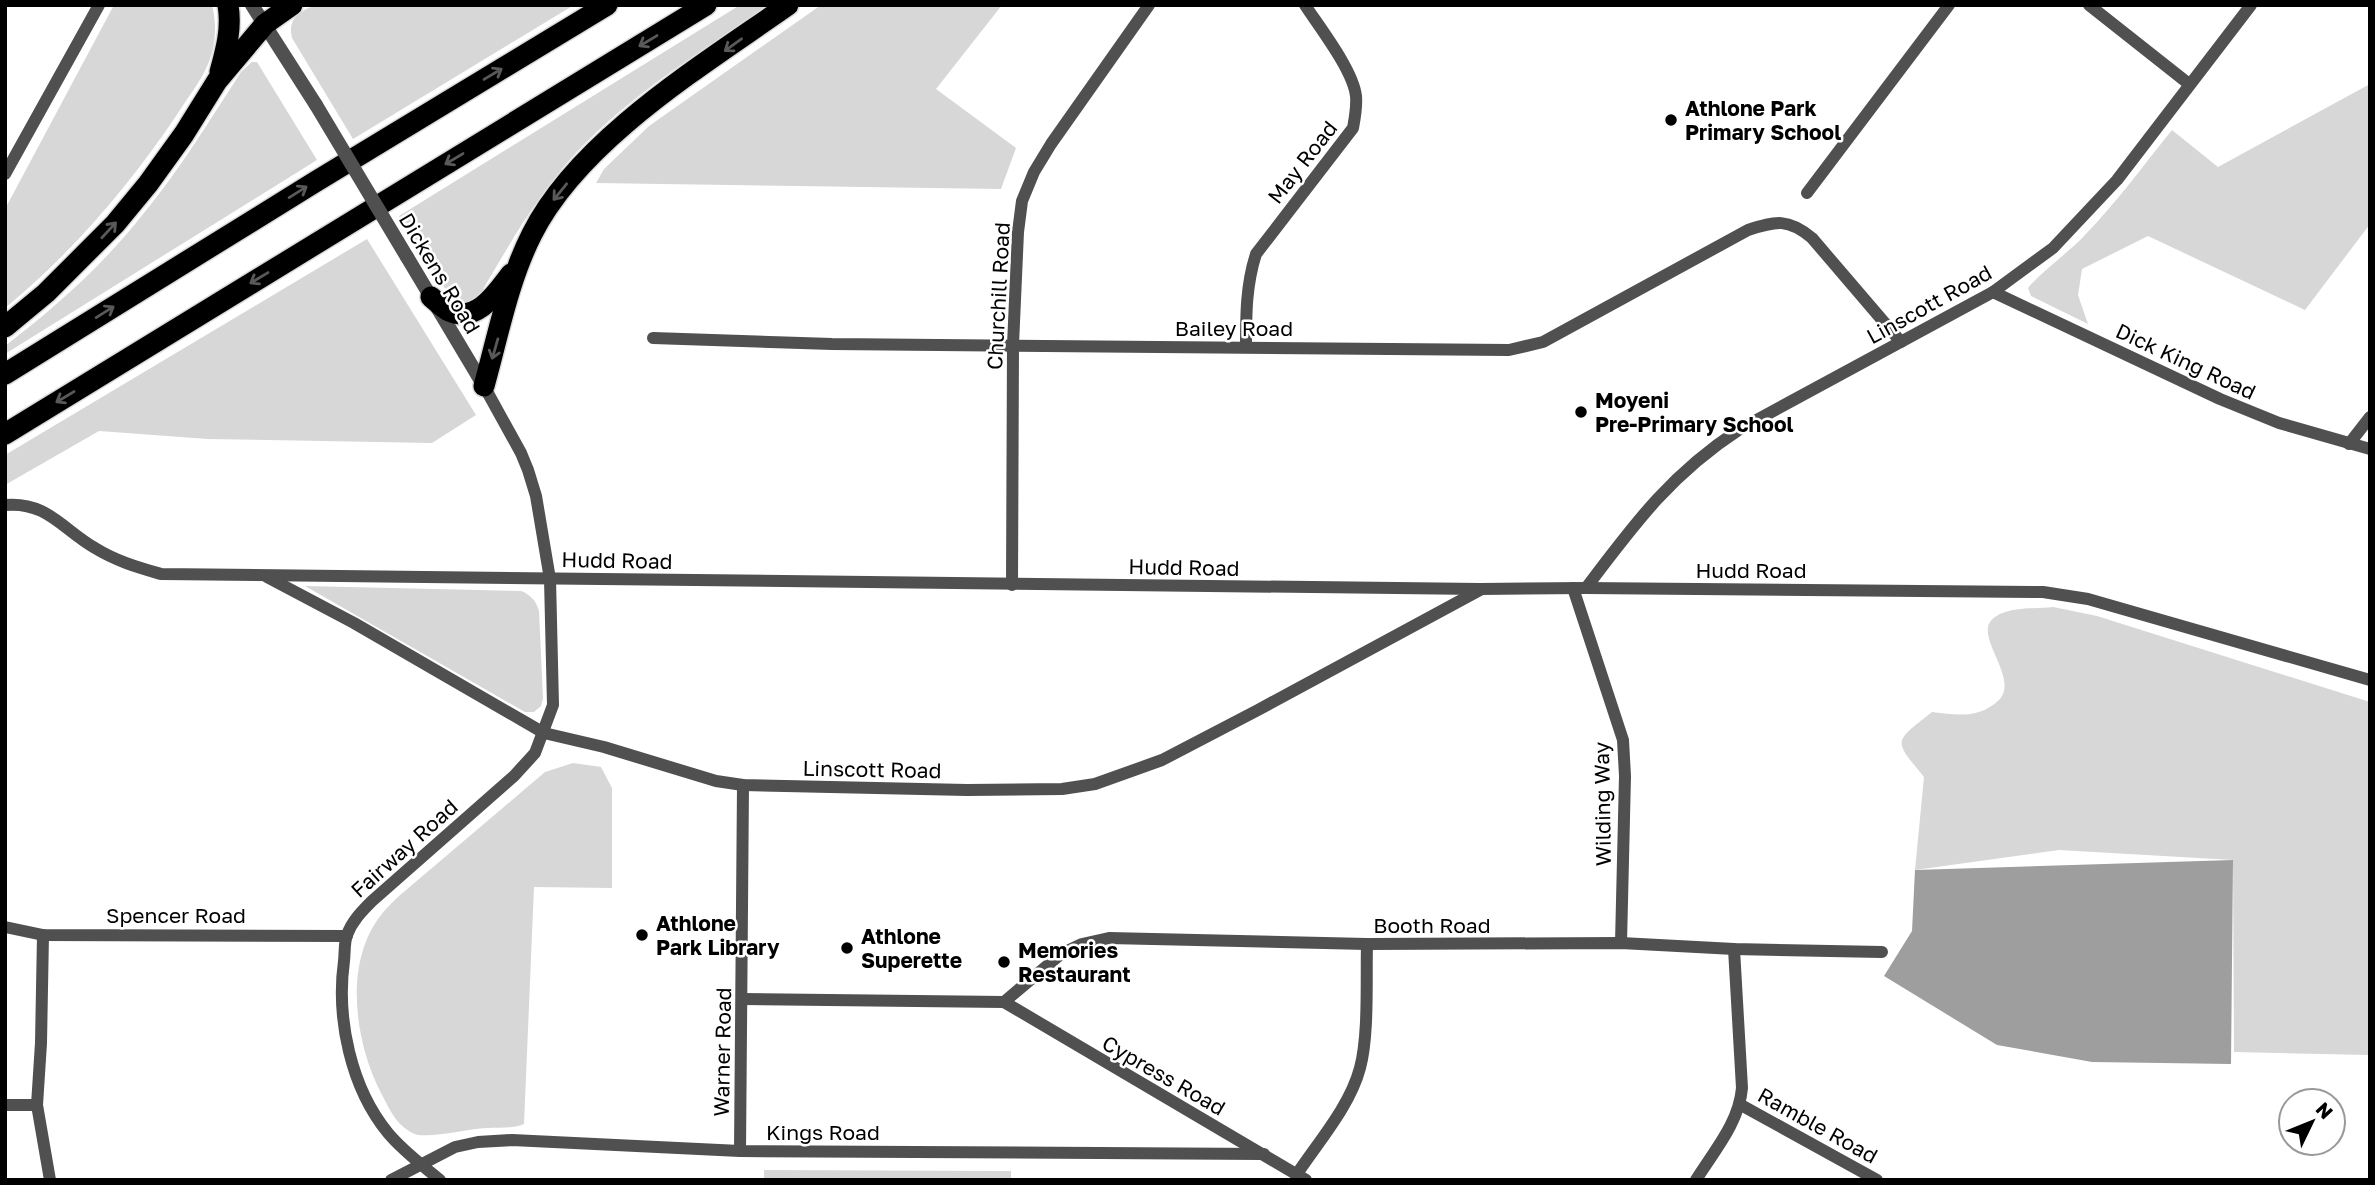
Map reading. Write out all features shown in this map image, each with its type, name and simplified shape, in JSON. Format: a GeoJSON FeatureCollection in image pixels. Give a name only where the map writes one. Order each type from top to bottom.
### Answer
{"type":"FeatureCollection","features":[{"type":"Feature","properties":{"kind":"highway"},"geometry":{"type":"LineString","coordinates":[[217,81],[229,38],[228,5]]}},
{"type":"Feature","properties":{"kind":"highway"},"geometry":{"type":"LineString","coordinates":[[5,327],[46,293],[115,224],[184,134],[217,81],[265,24],[292,5]]}},
{"type":"Feature","properties":{"kind":"highway"},"geometry":{"type":"LineString","coordinates":[[5,374],[607,5]]}},
{"type":"Feature","properties":{"kind":"highway"},"geometry":{"type":"LineString","coordinates":[[5,434],[706,5]]}},
{"type":"Feature","properties":{"kind":"highway"},"geometry":{"type":"LineString","coordinates":[[484,386],[519,264],[532,233],[551,202],[586,160],[625,124],[788,5]]}},
{"type":"Feature","properties":{"kind":"highway"},"geometry":{"type":"LineString","coordinates":[[431,297],[449,311],[467,314],[482,307],[519,264]]}},
{"type":"Feature","properties":{"kind":"street"},"geometry":{"type":"LineString","coordinates":[[5,174],[99,5]]}},
{"type":"Feature","properties":{"kind":"street","name":"Dickens Road"},"geometry":{"type":"LineString","coordinates":[[252,5],[407,257],[521,453],[536,496],[550,579]]}},
{"type":"Feature","properties":{"kind":"street","name":"Churchill Road"},"geometry":{"type":"LineString","coordinates":[[1012,585],[1013,345],[1022,201],[1034,172],[1058,134],[1149,5]]}},
{"type":"Feature","properties":{"kind":"street","name":"May Road"},"geometry":{"type":"LineString","coordinates":[[1246,347],[1246,299],[1249,275],[1256,254],[1353,128],[1357,109],[1356,92],[1350,78],[1305,5]]}},
{"type":"Feature","properties":{"kind":"street"},"geometry":{"type":"LineString","coordinates":[[1807,193],[1949,5]]}},
{"type":"Feature","properties":{"kind":"street"},"geometry":{"type":"LineString","coordinates":[[2089,5],[2189,84]]}},
{"type":"Feature","properties":{"kind":"street","name":"Linscott Road"},"geometry":{"type":"LineString","coordinates":[[1579,588],[1663,490],[1710,449],[1740,429],[1993,292],[2030,267],[2075,227],[2117,180],[2251,5]]}},
{"type":"Feature","properties":{"kind":"street","name":"Bailey Road"},"geometry":{"type":"LineString","coordinates":[[653,338],[832,344],[1509,350],[1527,348],[1559,335],[1748,230],[1783,222],[1798,226],[1812,237],[1901,342]]}},
{"type":"Feature","properties":{"kind":"street","name":"Dick King Road"},"geometry":{"type":"LineString","coordinates":[[1993,292],[2220,399],[2279,423],[2370,449]]}},
{"type":"Feature","properties":{"kind":"street"},"geometry":{"type":"LineString","coordinates":[[2349,444],[2370,417]]}},
{"type":"Feature","properties":{"kind":"street","name":"Hudd Road"},"geometry":{"type":"LineString","coordinates":[[5,505],[19,503],[38,508],[92,547],[123,564],[160,574],[1012,585],[2043,592],[2106,604],[2370,680]]}},
{"type":"Feature","properties":{"kind":"street","name":"Linscott Road"},"geometry":{"type":"LineString","coordinates":[[264,575],[354,623],[544,733],[604,747],[716,781],[743,785],[967,790],[1062,789],[1095,784],[1162,760],[1480,589]]}},
{"type":"Feature","properties":{"kind":"street","name":"Fairway Road"},"geometry":{"type":"LineString","coordinates":[[440,1180],[402,1149],[387,1132],[358,1080],[343,1016],[342,971],[347,936],[356,918],[372,901],[514,776],[535,753],[553,705],[550,579]]}},
{"type":"Feature","properties":{"kind":"street","name":"Wilding Way"},"geometry":{"type":"LineString","coordinates":[[1579,588],[1623,740],[1625,776],[1621,943]]}},
{"type":"Feature","properties":{"kind":"street","name":"Warner Road"},"geometry":{"type":"LineString","coordinates":[[740,1151],[743,785]]}},
{"type":"Feature","properties":{"kind":"street","name":"Spencer Road"},"geometry":{"type":"LineString","coordinates":[[5,926],[43,935],[347,936]]}},
{"type":"Feature","properties":{"kind":"street"},"geometry":{"type":"LineString","coordinates":[[43,935],[37,1105],[50,1180]]}},
{"type":"Feature","properties":{"kind":"street","name":"Booth Road"},"geometry":{"type":"LineString","coordinates":[[1004,1002],[1061,954],[1082,944],[1109,938],[1367,944],[1621,943],[1734,949],[1882,952]]}},
{"type":"Feature","properties":{"kind":"street"},"geometry":{"type":"LineString","coordinates":[[1301,1177],[1360,1071],[1364,1038],[1367,944]]}},
{"type":"Feature","properties":{"kind":"street"},"geometry":{"type":"LineString","coordinates":[[1696,1180],[1741,1105],[1734,949]]}},
{"type":"Feature","properties":{"kind":"street"},"geometry":{"type":"LineString","coordinates":[[741,999],[1004,1002]]}},
{"type":"Feature","properties":{"kind":"street","name":"Cypress Road"},"geometry":{"type":"LineString","coordinates":[[1004,1002],[1301,1177]]}},
{"type":"Feature","properties":{"kind":"street"},"geometry":{"type":"LineString","coordinates":[[5,1105],[37,1105]]}},
{"type":"Feature","properties":{"kind":"street","name":"Ramble Road"},"geometry":{"type":"LineString","coordinates":[[1741,1105],[1877,1180]]}},
{"type":"Feature","properties":{"kind":"street","name":"Kings Road"},"geometry":{"type":"LineString","coordinates":[[391,1180],[455,1147],[501,1140],[740,1151],[1264,1154]]}},
{"type":"Feature","properties":{"kind":"shaded area"},"geometry":{"type":"Polygon","coordinates":[[[114,5],[212,5],[215,35],[209,61],[202,77],[178,113],[120,192],[77,241],[5,308],[5,209],[114,5]]]}},
{"type":"Feature","properties":{"kind":"shaded area"},"geometry":{"type":"Polygon","coordinates":[[[316,5],[574,5],[353,139],[292,38],[293,20],[316,5]]]}},
{"type":"Feature","properties":{"kind":"shaded area"},"geometry":{"type":"Polygon","coordinates":[[[740,5],[767,5],[666,75],[595,133],[547,188],[479,296],[468,303],[455,304],[399,216],[740,5]]]}},
{"type":"Feature","properties":{"kind":"shaded area"},"geometry":{"type":"Polygon","coordinates":[[[821,5],[1002,5],[936,89],[1016,148],[1001,189],[596,183],[604,169],[649,126],[821,5]]]}},
{"type":"Feature","properties":{"kind":"shaded area"},"geometry":{"type":"Polygon","coordinates":[[[252,62],[257,62],[317,160],[5,354],[5,346],[79,284],[129,232],[182,162],[241,72],[252,62]]]}},
{"type":"Feature","properties":{"kind":"shaded area"},"geometry":{"type":"Polygon","coordinates":[[[2370,84],[2370,224],[2305,310],[2148,236],[2082,269],[2078,295],[2088,324],[2031,296],[2028,288],[2096,223],[2172,130],[2218,167],[2370,84]]]}},
{"type":"Feature","properties":{"kind":"shaded area"},"geometry":{"type":"Polygon","coordinates":[[[367,239],[476,415],[432,443],[208,439],[99,431],[5,485],[5,455],[367,239]]]}},
{"type":"Feature","properties":{"kind":"shaded area"},"geometry":{"type":"Polygon","coordinates":[[[305,586],[525,593],[533,599],[539,611],[543,698],[541,706],[534,712],[525,712],[305,586]]]}},
{"type":"Feature","properties":{"kind":"shaded area"},"geometry":{"type":"Polygon","coordinates":[[[2053,607],[2097,616],[2370,702],[2370,1055],[2234,1052],[2233,860],[2059,850],[1915,870],[1924,777],[1903,748],[1904,736],[1932,712],[1959,715],[1976,713],[1999,700],[2004,692],[2004,682],[1989,639],[1990,622],[2002,613],[2010,611],[2053,607]]]}},
{"type":"Feature","properties":{"kind":"shaded area"},"geometry":{"type":"Polygon","coordinates":[[[573,763],[601,767],[612,788],[612,888],[534,887],[524,1124],[418,1135],[404,1128],[389,1109],[365,1051],[357,1003],[357,979],[369,934],[383,912],[399,896],[545,772],[573,763]]]}},
{"type":"Feature","properties":{"kind":"shaded area"},"geometry":{"type":"Polygon","coordinates":[[[2233,860],[2231,1064],[2092,1062],[1997,1045],[1884,976],[1912,931],[1915,870],[2233,860]]]}},
{"type":"Feature","properties":{"kind":"shaded area"},"geometry":{"type":"Polygon","coordinates":[[[764,1170],[1011,1171],[1011,1180],[764,1180],[764,1170]]]}},
{"type":"Feature","properties":{"kind":"place","name":"Athlone Park Primary School"},"geometry":{"type":"Point","coordinates":[1671,120]}},
{"type":"Feature","properties":{"kind":"place","name":"Moyeni Pre-Primary School"},"geometry":{"type":"Point","coordinates":[1581,412]}},
{"type":"Feature","properties":{"kind":"place","name":"Athlone Park Library"},"geometry":{"type":"Point","coordinates":[642,935]}},
{"type":"Feature","properties":{"kind":"place","name":"Athlone Superette"},"geometry":{"type":"Point","coordinates":[847,948]}},
{"type":"Feature","properties":{"kind":"place","name":"Memories Restaurant"},"geometry":{"type":"Point","coordinates":[1004,962]}}]}
